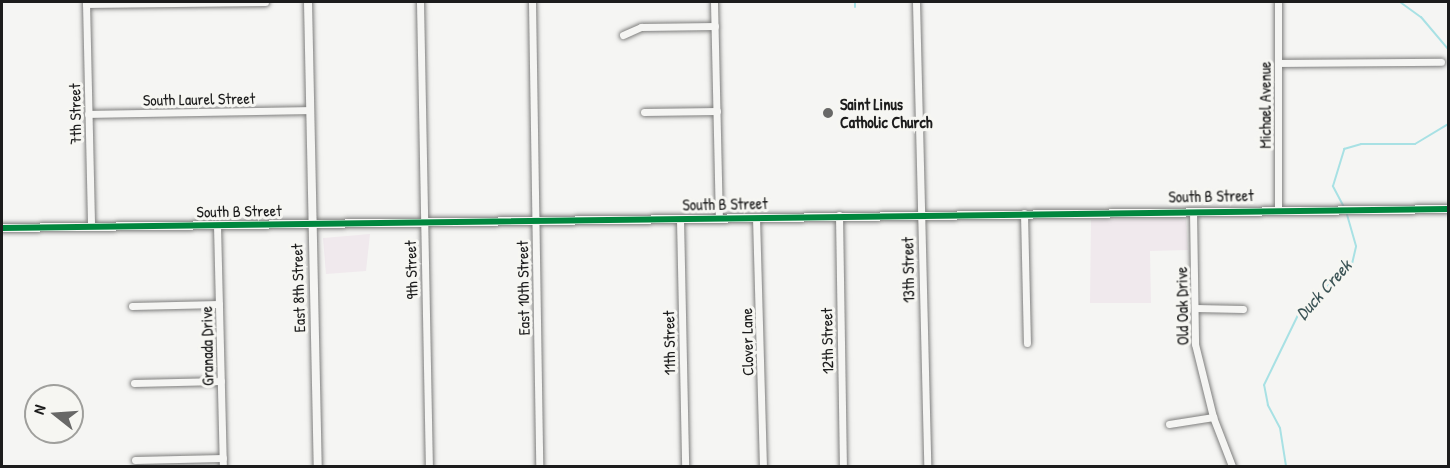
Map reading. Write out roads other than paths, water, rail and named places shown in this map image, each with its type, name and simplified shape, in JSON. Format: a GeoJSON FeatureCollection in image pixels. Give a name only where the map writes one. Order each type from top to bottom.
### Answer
{"type":"FeatureCollection","features":[{"type":"Feature","properties":{"kind":"street"},"geometry":{"type":"LineString","coordinates":[[86,3],[265,2]]}},
{"type":"Feature","properties":{"kind":"street","name":"East 8th Street"},"geometry":{"type":"LineString","coordinates":[[308,2],[318,466]]}},
{"type":"Feature","properties":{"kind":"street","name":"9th Street"},"geometry":{"type":"LineString","coordinates":[[420,2],[429,466]]}},
{"type":"Feature","properties":{"kind":"street","name":"East 10th Street"},"geometry":{"type":"LineString","coordinates":[[532,2],[539,466]]}},
{"type":"Feature","properties":{"kind":"street"},"geometry":{"type":"LineString","coordinates":[[714,2],[719,218]]}},
{"type":"Feature","properties":{"kind":"street","name":"13th Street"},"geometry":{"type":"LineString","coordinates":[[916,2],[927,466]]}},
{"type":"Feature","properties":{"kind":"street","name":"Michael Avenue"},"geometry":{"type":"LineString","coordinates":[[1278,2],[1278,209]]}},
{"type":"Feature","properties":{"kind":"street","name":"7th Street"},"geometry":{"type":"LineString","coordinates":[[86,3],[91,227]]}},
{"type":"Feature","properties":{"kind":"street"},"geometry":{"type":"LineString","coordinates":[[622,34],[641,27],[715,26]]}},
{"type":"Feature","properties":{"kind":"street"},"geometry":{"type":"LineString","coordinates":[[1278,63],[1441,62]]}},
{"type":"Feature","properties":{"kind":"street","name":"South Laurel Street"},"geometry":{"type":"LineString","coordinates":[[88,114],[310,110]]}},
{"type":"Feature","properties":{"kind":"street"},"geometry":{"type":"LineString","coordinates":[[644,112],[717,111]]}},
{"type":"Feature","properties":{"kind":"street","name":"South B Street"},"geometry":{"type":"LineString","coordinates":[[2,228],[1278,209],[1449,209]]}},
{"type":"Feature","properties":{"kind":"street","name":"Old Oak Drive"},"geometry":{"type":"LineString","coordinates":[[1193,211],[1195,344],[1213,417],[1232,466]]}},
{"type":"Feature","properties":{"kind":"street"},"geometry":{"type":"LineString","coordinates":[[1024,213],[1027,343]]}},
{"type":"Feature","properties":{"kind":"street","name":"12th Street"},"geometry":{"type":"LineString","coordinates":[[838,215],[843,466]]}},
{"type":"Feature","properties":{"kind":"street","name":"Clover Lane"},"geometry":{"type":"LineString","coordinates":[[756,217],[763,466]]}},
{"type":"Feature","properties":{"kind":"street","name":"11th Street"},"geometry":{"type":"LineString","coordinates":[[680,219],[685,466]]}},
{"type":"Feature","properties":{"kind":"street","name":"Granada Drive"},"geometry":{"type":"LineString","coordinates":[[217,225],[223,466]]}},
{"type":"Feature","properties":{"kind":"street"},"geometry":{"type":"LineString","coordinates":[[132,306],[219,304]]}},
{"type":"Feature","properties":{"kind":"street"},"geometry":{"type":"LineString","coordinates":[[1195,308],[1243,309]]}},
{"type":"Feature","properties":{"kind":"street"},"geometry":{"type":"LineString","coordinates":[[134,383],[221,381]]}},
{"type":"Feature","properties":{"kind":"street"},"geometry":{"type":"LineString","coordinates":[[1169,424],[1213,417]]}},
{"type":"Feature","properties":{"kind":"street"},"geometry":{"type":"LineString","coordinates":[[135,460],[223,458]]}},
{"type":"Feature","properties":{"kind":"waterway"},"geometry":{"type":"LineString","coordinates":[[855,2],[855,7]]}},
{"type":"Feature","properties":{"kind":"waterway","name":"Duck Creek"},"geometry":{"type":"LineString","coordinates":[[1400,2],[1421,17],[1448,49]]}},
{"type":"Feature","properties":{"kind":"waterway","name":"Duck Creek"},"geometry":{"type":"LineString","coordinates":[[1345,209],[1333,186],[1344,149],[1361,144],[1415,144],[1448,124]]}},
{"type":"Feature","properties":{"kind":"waterway","name":"Duck Creek"},"geometry":{"type":"LineString","coordinates":[[1286,466],[1280,428],[1268,405],[1264,385],[1300,311],[1352,264],[1356,246],[1347,214]]}},
{"type":"Feature","properties":{"kind":"place","name":"Saint Linus Catholic Church"},"geometry":{"type":"Point","coordinates":[828,113]}}]}
